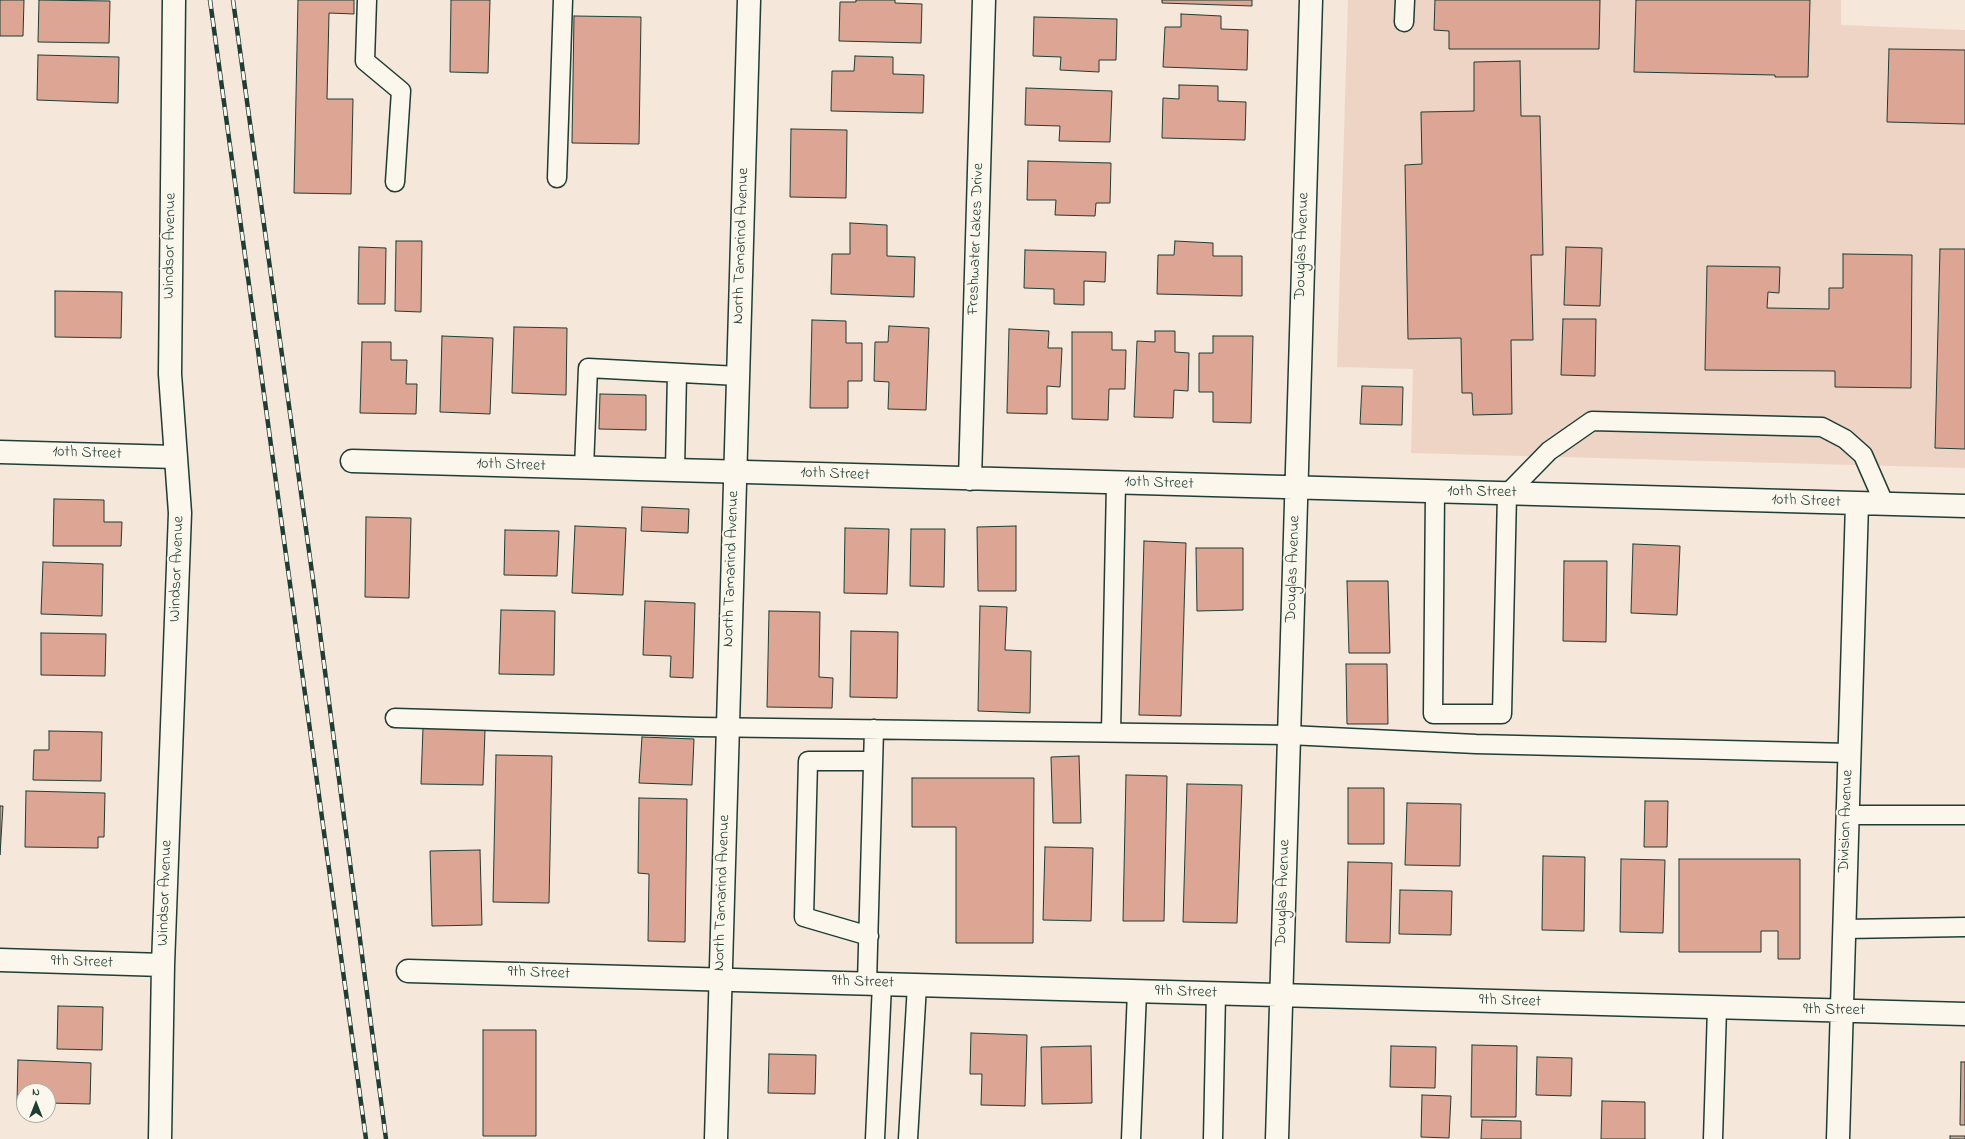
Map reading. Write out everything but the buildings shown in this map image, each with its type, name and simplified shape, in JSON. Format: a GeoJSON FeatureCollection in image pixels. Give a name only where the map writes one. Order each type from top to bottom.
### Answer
{"type":"FeatureCollection","features":[{"type":"Feature","properties":{"kind":"street","name":"Windsor Avenue"},"geometry":{"type":"LineString","coordinates":[[160,1139],[163,965],[180,513],[170,374],[174,0]]}},
{"type":"Feature","properties":{"kind":"street","name":"North Tamarind Avenue"},"geometry":{"type":"LineString","coordinates":[[716,1139],[749,0]]}},
{"type":"Feature","properties":{"kind":"street","name":"Freshwater Lakes Drive"},"geometry":{"type":"LineString","coordinates":[[970,479],[984,0]]}},
{"type":"Feature","properties":{"kind":"street","name":"Douglas Avenue"},"geometry":{"type":"LineString","coordinates":[[1277,1139],[1311,0]]}},
{"type":"Feature","properties":{"kind":"street","name":"10th Street"},"geometry":{"type":"LineString","coordinates":[[0,452],[175,457]]}},
{"type":"Feature","properties":{"kind":"street","name":"10th Street"},"geometry":{"type":"LineString","coordinates":[[352,461],[1965,506]]}},
{"type":"Feature","properties":{"kind":"street","name":"Division Avenue"},"geometry":{"type":"LineString","coordinates":[[1838,1139],[1856,503]]}},
{"type":"Feature","properties":{"kind":"street","name":"9th Street"},"geometry":{"type":"LineString","coordinates":[[0,960],[163,965]]}},
{"type":"Feature","properties":{"kind":"street","name":"9th Street"},"geometry":{"type":"LineString","coordinates":[[408,971],[1965,1014]]}},
{"type":"Feature","properties":{"kind":"lane"},"geometry":{"type":"LineString","coordinates":[[368,0],[366,61],[401,91],[395,182]]}},
{"type":"Feature","properties":{"kind":"lane"},"geometry":{"type":"LineString","coordinates":[[557,178],[563,0]]}},
{"type":"Feature","properties":{"kind":"lane"},"geometry":{"type":"LineString","coordinates":[[1404,0],[1404,22]]}},
{"type":"Feature","properties":{"kind":"lane"},"geometry":{"type":"LineString","coordinates":[[584,468],[588,368],[738,376]]}},
{"type":"Feature","properties":{"kind":"lane"},"geometry":{"type":"LineString","coordinates":[[675,470],[677,373]]}},
{"type":"Feature","properties":{"kind":"lane"},"geometry":{"type":"LineString","coordinates":[[1435,492],[1433,714],[1502,714],[1507,494],[1549,451],[1592,421],[1822,427],[1846,439],[1864,455],[1884,503]]}},
{"type":"Feature","properties":{"kind":"lane"},"geometry":{"type":"LineString","coordinates":[[1111,732],[1116,483]]}},
{"type":"Feature","properties":{"kind":"lane"},"geometry":{"type":"LineString","coordinates":[[395,718],[728,727],[1289,735],[1476,744],[1849,754]]}},
{"type":"Feature","properties":{"kind":"lane"},"geometry":{"type":"LineString","coordinates":[[874,729],[869,936],[874,984],[874,1139]]}},
{"type":"Feature","properties":{"kind":"lane"},"geometry":{"type":"LineString","coordinates":[[869,936],[804,917],[808,761],[873,761]]}},
{"type":"Feature","properties":{"kind":"lane"},"geometry":{"type":"LineString","coordinates":[[1847,815],[1965,815]]}},
{"type":"Feature","properties":{"kind":"lane"},"geometry":{"type":"LineString","coordinates":[[1844,929],[1965,927]]}},
{"type":"Feature","properties":{"kind":"lane"},"geometry":{"type":"LineString","coordinates":[[908,1139],[917,985]]}},
{"type":"Feature","properties":{"kind":"lane"},"geometry":{"type":"LineString","coordinates":[[1131,1139],[1137,991]]}},
{"type":"Feature","properties":{"kind":"lane"},"geometry":{"type":"LineString","coordinates":[[1213,1139],[1216,993]]}},
{"type":"Feature","properties":{"kind":"lane"},"geometry":{"type":"LineString","coordinates":[[1713,1139],[1717,1008]]}},
{"type":"Feature","properties":{"kind":"shaded area"},"geometry":{"type":"Polygon","coordinates":[[[1348,0],[1841,0],[1841,25],[1965,30],[1965,468],[1411,453],[1413,369],[1337,367],[1348,0]]]}},
{"type":"Feature","properties":{"kind":"railway"},"geometry":{"type":"LineString","coordinates":[[210,0],[366,1139]]}},
{"type":"Feature","properties":{"kind":"railway"},"geometry":{"type":"LineString","coordinates":[[233,0],[314,587],[386,1139]]}}]}
